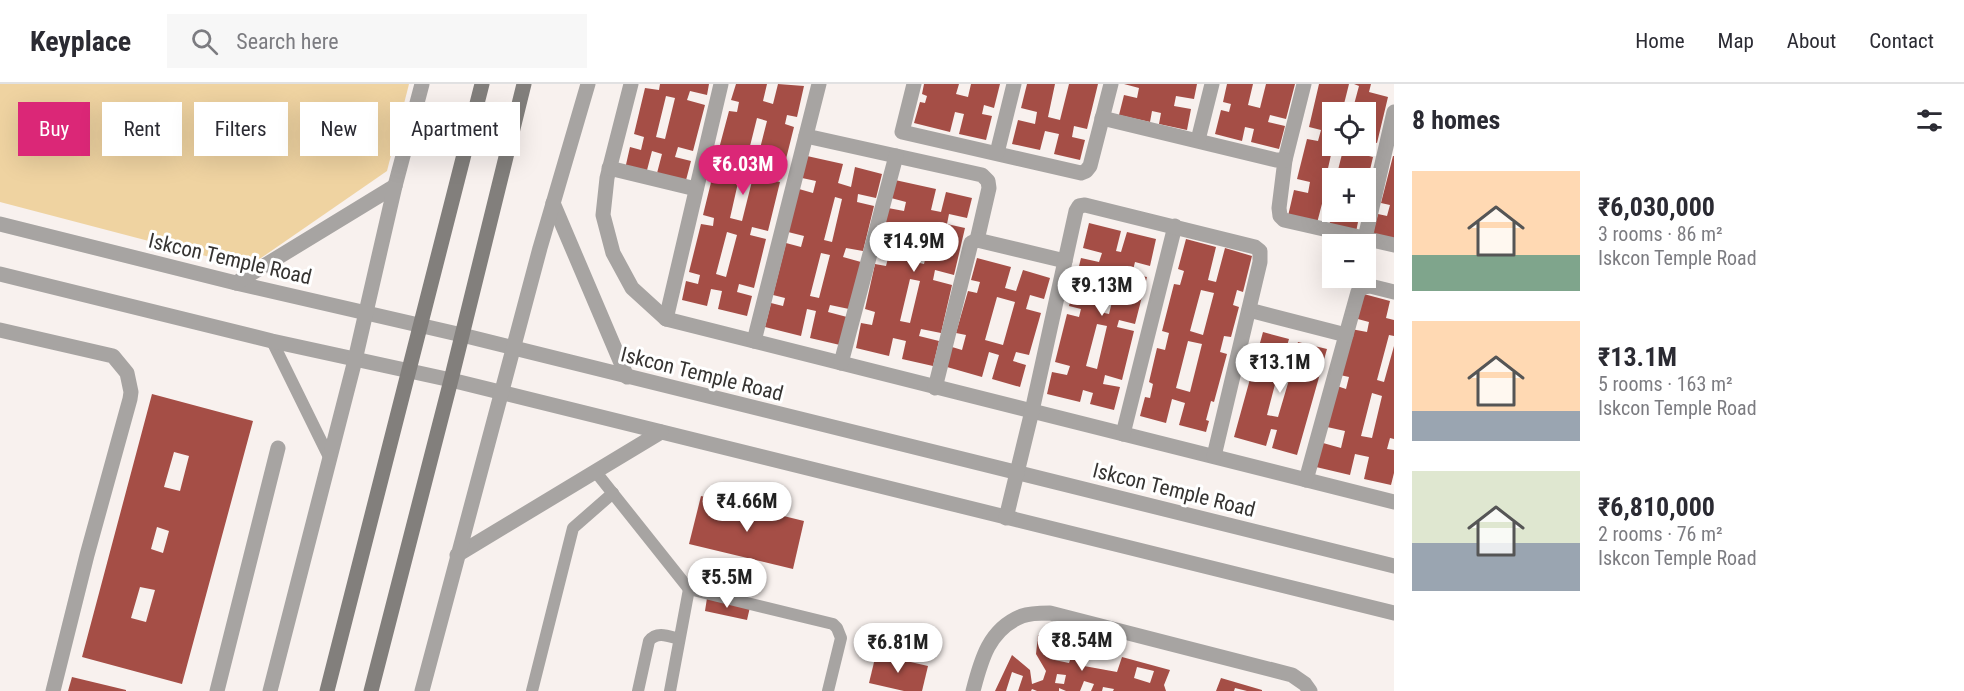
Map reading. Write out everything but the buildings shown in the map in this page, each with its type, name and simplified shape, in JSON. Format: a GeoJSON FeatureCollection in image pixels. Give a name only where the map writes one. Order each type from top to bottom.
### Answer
{"type":"FeatureCollection","features":[{"type":"Feature","properties":{"kind":"street"},"geometry":{"type":"LineString","coordinates":[[270,691],[355,360],[395,186],[422,84]]}},
{"type":"Feature","properties":{"kind":"street"},"geometry":{"type":"LineString","coordinates":[[327,691],[482,84]]}},
{"type":"Feature","properties":{"kind":"street"},"geometry":{"type":"LineString","coordinates":[[371,691],[524,84]]}},
{"type":"Feature","properties":{"kind":"street"},"geometry":{"type":"LineString","coordinates":[[422,691],[500,392],[588,84]]}},
{"type":"Feature","properties":{"kind":"street"},"geometry":{"type":"LineString","coordinates":[[631,84],[609,168],[603,216],[613,253],[632,288],[666,319],[1394,502]]}},
{"type":"Feature","properties":{"kind":"street"},"geometry":{"type":"LineString","coordinates":[[666,319],[722,84]]}},
{"type":"Feature","properties":{"kind":"street"},"geometry":{"type":"LineString","coordinates":[[754,341],[819,84]]}},
{"type":"Feature","properties":{"kind":"street"},"geometry":{"type":"LineString","coordinates":[[914,84],[902,132],[1081,172],[1086,171],[1090,166],[1111,84]]}},
{"type":"Feature","properties":{"kind":"street"},"geometry":{"type":"LineString","coordinates":[[997,153],[1014,84]]}},
{"type":"Feature","properties":{"kind":"street"},"geometry":{"type":"LineString","coordinates":[[1198,140],[1212,84]]}},
{"type":"Feature","properties":{"kind":"street"},"geometry":{"type":"LineString","coordinates":[[1304,84],[1285,160],[1280,216],[1284,220],[1347,234]]}},
{"type":"Feature","properties":{"kind":"street"},"geometry":{"type":"LineString","coordinates":[[1366,234],[1394,112]]}},
{"type":"Feature","properties":{"kind":"street"},"geometry":{"type":"LineString","coordinates":[[1102,118],[1276,160],[1285,160]]}},
{"type":"Feature","properties":{"kind":"street"},"geometry":{"type":"LineString","coordinates":[[806,136],[982,175],[988,181],[989,188],[976,240],[971,243],[935,388]]}},
{"type":"Feature","properties":{"kind":"street"},"geometry":{"type":"LineString","coordinates":[[842,363],[896,156]]}},
{"type":"Feature","properties":{"kind":"street"},"geometry":{"type":"LineString","coordinates":[[609,168],[696,189]]}},
{"type":"Feature","properties":{"kind":"street"},"geometry":{"type":"LineString","coordinates":[[236,283],[395,186]]}},
{"type":"Feature","properties":{"kind":"street"},"geometry":{"type":"LineString","coordinates":[[553,203],[627,377]]}},
{"type":"Feature","properties":{"kind":"street"},"geometry":{"type":"LineString","coordinates":[[1006,518],[1079,206],[1085,205],[1175,226],[1255,247],[1260,251],[1260,262],[1214,456]]}},
{"type":"Feature","properties":{"kind":"street","name":"Iskcon Temple Road"},"geometry":{"type":"LineString","coordinates":[[0,224],[236,283],[462,335],[1394,566]]}},
{"type":"Feature","properties":{"kind":"street"},"geometry":{"type":"LineString","coordinates":[[1124,434],[1175,226]]}},
{"type":"Feature","properties":{"kind":"street"},"geometry":{"type":"LineString","coordinates":[[976,240],[1065,261]]}},
{"type":"Feature","properties":{"kind":"street"},"geometry":{"type":"LineString","coordinates":[[1376,241],[1394,245]]}},
{"type":"Feature","properties":{"kind":"street"},"geometry":{"type":"LineString","coordinates":[[0,274],[272,341],[451,380],[1394,613]]}},
{"type":"Feature","properties":{"kind":"street"},"geometry":{"type":"LineString","coordinates":[[1306,480],[1358,292],[1363,287],[1370,286],[1394,292]]}},
{"type":"Feature","properties":{"kind":"street"},"geometry":{"type":"LineString","coordinates":[[1249,310],[1346,334]]}},
{"type":"Feature","properties":{"kind":"street"},"geometry":{"type":"LineString","coordinates":[[0,330],[113,356],[127,372],[130,381],[130,399],[87,555],[53,691]]}},
{"type":"Feature","properties":{"kind":"street"},"geometry":{"type":"LineString","coordinates":[[457,555],[661,432]]}},
{"type":"Feature","properties":{"kind":"street"},"geometry":{"type":"LineString","coordinates":[[217,691],[278,448]]}},
{"type":"Feature","properties":{"kind":"street"},"geometry":{"type":"LineString","coordinates":[[973,691],[979,665],[988,644],[1004,625],[1024,615],[1050,612],[1292,675],[1305,684],[1310,691]]}},
{"type":"Feature","properties":{"kind":"lane"},"geometry":{"type":"LineString","coordinates":[[272,341],[329,457]]}},
{"type":"Feature","properties":{"kind":"lane"},"geometry":{"type":"LineString","coordinates":[[595,471],[689,589],[832,624],[837,628],[841,638],[828,691]]}},
{"type":"Feature","properties":{"kind":"lane"},"geometry":{"type":"LineString","coordinates":[[532,691],[573,528],[613,493]]}},
{"type":"Feature","properties":{"kind":"lane"},"geometry":{"type":"LineString","coordinates":[[670,691],[689,589]]}},
{"type":"Feature","properties":{"kind":"lane"},"geometry":{"type":"LineString","coordinates":[[638,691],[649,640],[660,634],[680,639]]}},
{"type":"Feature","properties":{"kind":"shaded area"},"geometry":{"type":"Polygon","coordinates":[[[0,84],[409,84],[404,102],[390,102],[391,156],[387,171],[248,267],[0,202],[0,84]]]}}]}
